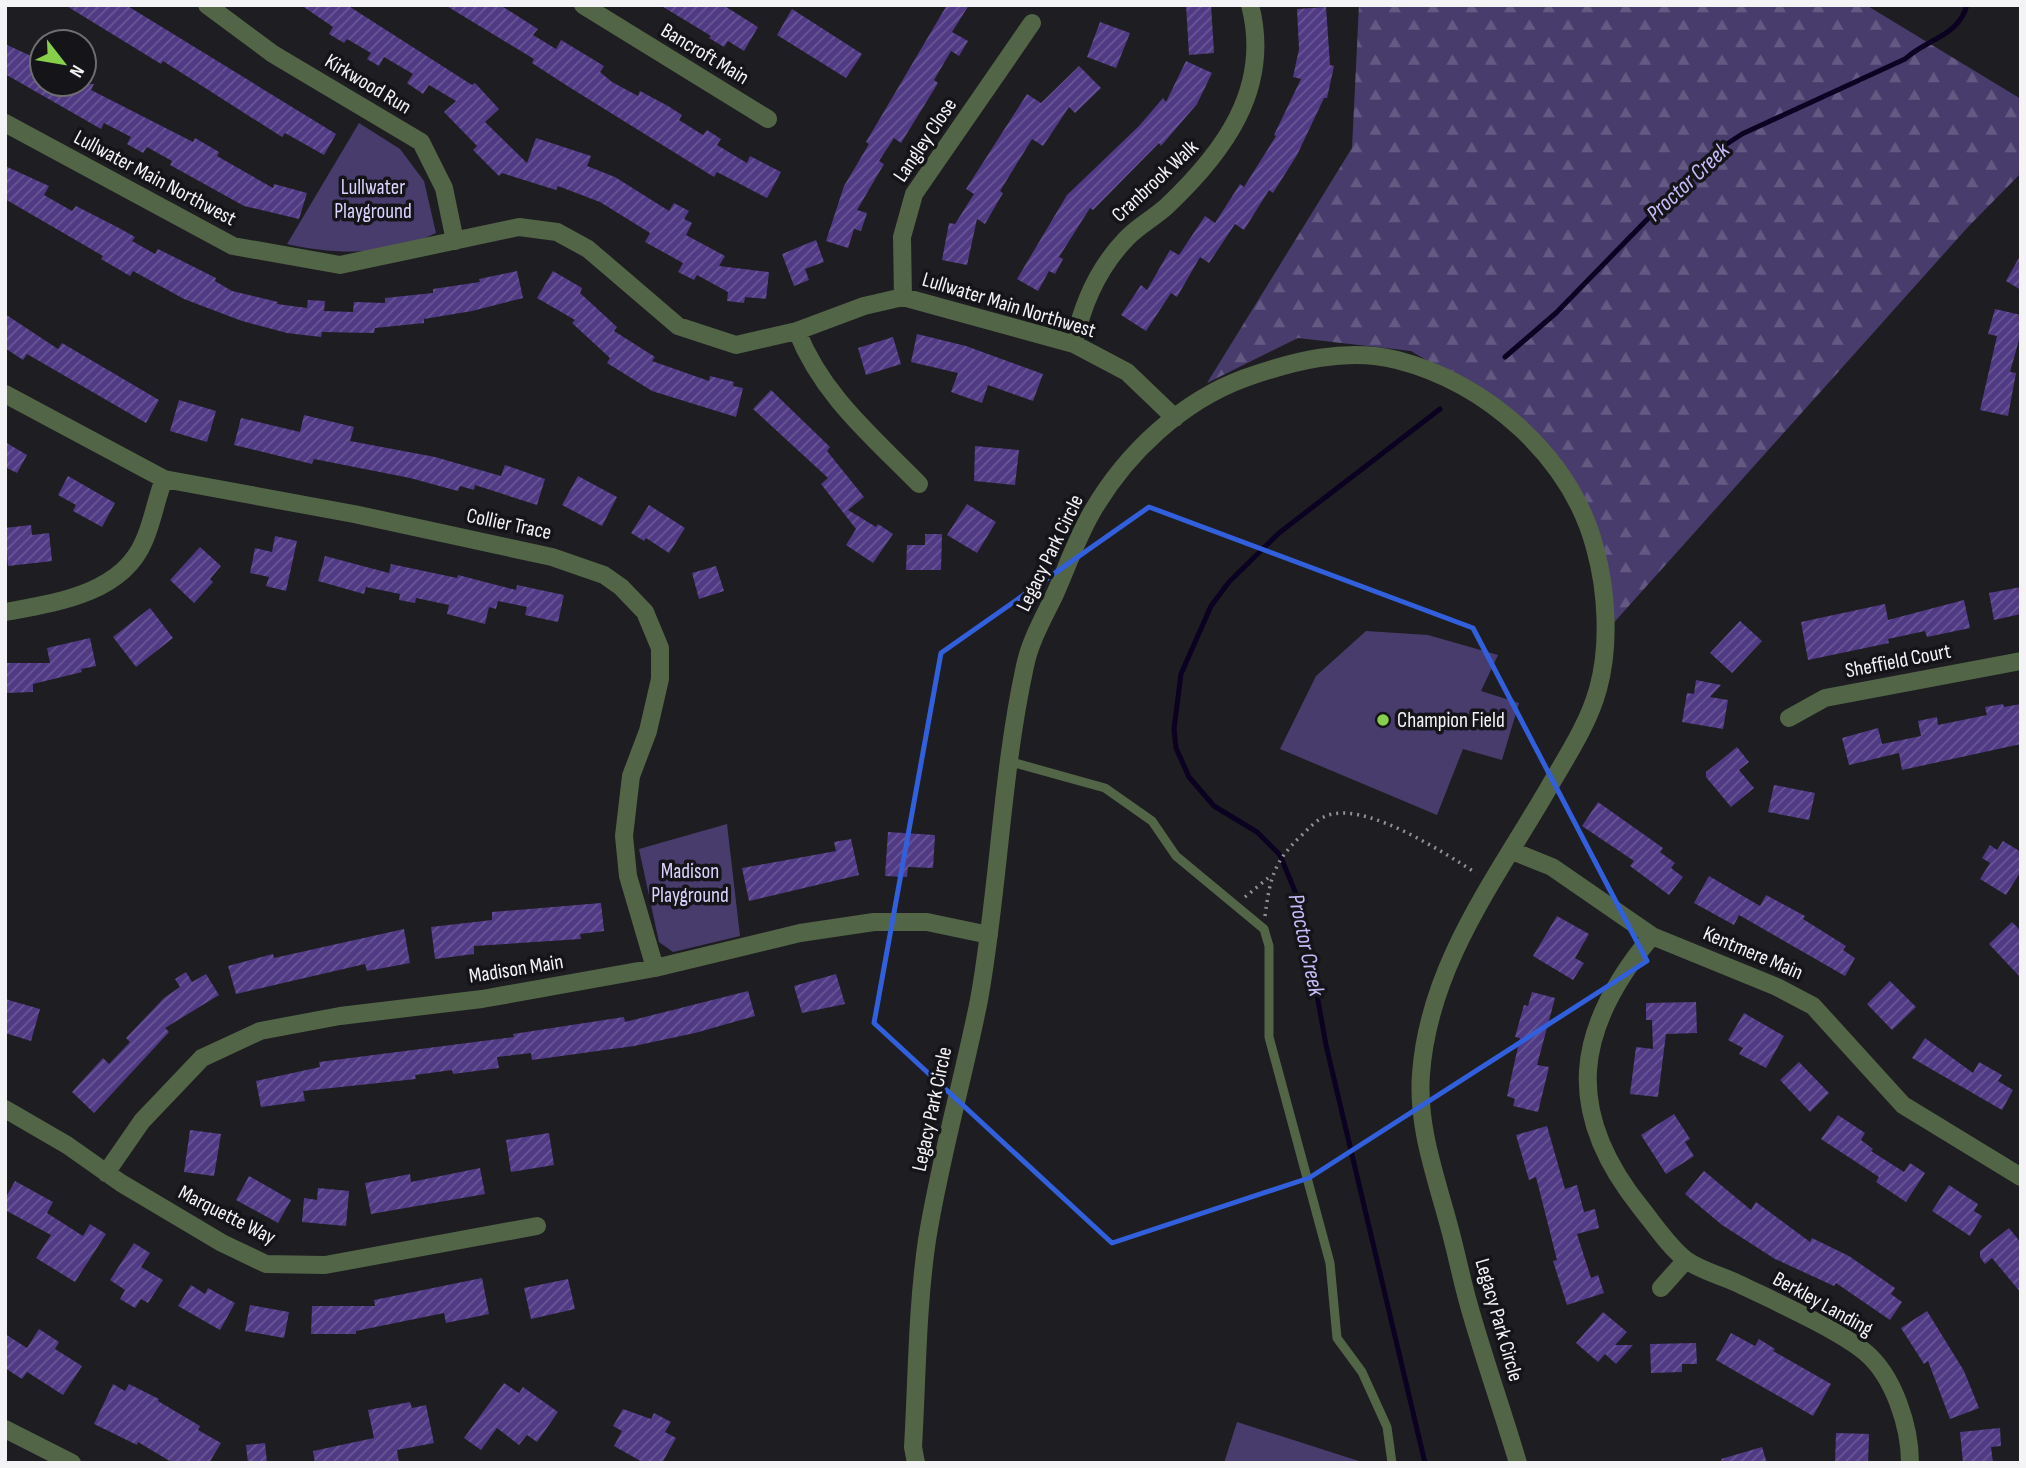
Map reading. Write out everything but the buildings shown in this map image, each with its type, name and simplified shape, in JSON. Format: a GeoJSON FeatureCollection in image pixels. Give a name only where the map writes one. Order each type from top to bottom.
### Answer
{"type":"FeatureCollection","features":[{"type":"Feature","properties":{"kind":"street","name":"Kirkwood Run"},"geometry":{"type":"LineString","coordinates":[[207,5],[273,54],[421,142],[444,188],[455,241]]}},
{"type":"Feature","properties":{"kind":"street","name":"Bancroft Main"},"geometry":{"type":"LineString","coordinates":[[583,5],[768,119]]}},
{"type":"Feature","properties":{"kind":"street","name":"Cranbrook Walk"},"geometry":{"type":"LineString","coordinates":[[1074,344],[1082,311],[1113,255],[1138,228],[1166,208],[1219,152],[1233,131],[1245,106],[1253,79],[1256,52],[1250,5]]}},
{"type":"Feature","properties":{"kind":"street","name":"Langley Close"},"geometry":{"type":"LineString","coordinates":[[903,297],[902,237],[914,194],[1032,23]]}},
{"type":"Feature","properties":{"kind":"street","name":"Lullwater Main Northwest"},"geometry":{"type":"LineString","coordinates":[[5,123],[233,246],[340,265],[519,227],[557,232],[587,249],[678,326],[736,345],[797,331],[864,306],[903,297],[1074,344],[1127,372],[1175,418]]}},
{"type":"Feature","properties":{"kind":"street"},"geometry":{"type":"LineString","coordinates":[[797,331],[808,361],[831,393],[919,484]]}},
{"type":"Feature","properties":{"kind":"street","name":"Legacy Park Circle"},"geometry":{"type":"LineString","coordinates":[[916,1463],[913,1447],[927,1242],[979,1000],[1008,761],[1026,657],[1092,512],[1127,462],[1175,418],[1214,390],[1269,370],[1313,358],[1350,355],[1389,357],[1426,368],[1479,396],[1516,424],[1544,451],[1572,495],[1593,539],[1602,585],[1603,665],[1592,708],[1513,850],[1482,894],[1440,985],[1429,1025],[1421,1076],[1422,1119],[1438,1189],[1468,1302],[1518,1463]]}},
{"type":"Feature","properties":{"kind":"street","name":"Collier Trace"},"geometry":{"type":"LineString","coordinates":[[5,394],[164,479],[354,514],[552,557],[604,575],[635,600],[645,612],[660,648],[660,679],[648,731],[631,776],[624,836],[628,876],[655,968]]}},
{"type":"Feature","properties":{"kind":"street"},"geometry":{"type":"LineString","coordinates":[[5,612],[87,594],[124,569],[144,543],[164,479]]}},
{"type":"Feature","properties":{"kind":"street","name":"Sheffield Court"},"geometry":{"type":"LineString","coordinates":[[1789,718],[1825,698],[2021,661]]}},
{"type":"Feature","properties":{"kind":"street","name":"Kentmere Main"},"geometry":{"type":"LineString","coordinates":[[1513,850],[1552,867],[1652,936],[1777,987],[1813,1006],[1903,1105],[2021,1177]]}},
{"type":"Feature","properties":{"kind":"street","name":"Madison Main"},"geometry":{"type":"LineString","coordinates":[[106,1173],[142,1121],[202,1058],[260,1031],[340,1016],[482,999],[655,968],[800,933],[874,922],[927,922],[989,935]]}},
{"type":"Feature","properties":{"kind":"street","name":"Berkley Landing"},"geometry":{"type":"LineString","coordinates":[[1652,936],[1636,955],[1602,1009],[1588,1056],[1587,1101],[1595,1133],[1623,1186],[1686,1260],[1821,1326],[1866,1353],[1893,1390],[1905,1420],[1910,1463]]}},
{"type":"Feature","properties":{"kind":"street","name":"Marquette Way"},"geometry":{"type":"LineString","coordinates":[[5,1109],[222,1243],[266,1264],[325,1265],[537,1226]]}},
{"type":"Feature","properties":{"kind":"street"},"geometry":{"type":"LineString","coordinates":[[1661,1288],[1686,1260]]}},
{"type":"Feature","properties":{"kind":"street"},"geometry":{"type":"LineString","coordinates":[[5,1429],[72,1463]]}},
{"type":"Feature","properties":{"kind":"lane"},"geometry":{"type":"LineString","coordinates":[[1008,761],[1105,788],[1152,821],[1176,856],[1264,929],[1269,946],[1269,1037],[1331,1263],[1337,1338],[1362,1372],[1387,1427],[1392,1463]]}},
{"type":"Feature","properties":{"kind":"path"},"geometry":{"type":"LineString","coordinates":[[1236,904],[1270,876],[1290,849],[1317,821],[1331,814],[1354,813],[1406,834],[1476,873]]}},
{"type":"Feature","properties":{"kind":"path"},"geometry":{"type":"LineString","coordinates":[[1264,929],[1270,876]]}},
{"type":"Feature","properties":{"kind":"highlighted area"},"geometry":{"type":"Polygon","coordinates":[[[1149,507],[1473,628],[1647,961],[1309,1178],[1112,1243],[874,1023],[941,653],[1149,507]]]}},
{"type":"Feature","properties":{"kind":"green space"},"geometry":{"type":"Polygon","coordinates":[[[1359,5],[1866,5],[2021,99],[2021,173],[1967,228],[1601,637],[1603,550],[1502,405],[1411,351],[1298,338],[1207,383],[1352,148],[1359,5]]]}},
{"type":"Feature","properties":{"kind":"green space","name":"Lullwater Playground"},"geometry":{"type":"Polygon","coordinates":[[[359,123],[400,149],[424,181],[436,233],[401,246],[363,251],[325,250],[287,244],[359,123]]]}},
{"type":"Feature","properties":{"kind":"green space","name":"Champion Field"},"geometry":{"type":"Polygon","coordinates":[[[1366,631],[1428,635],[1498,655],[1481,691],[1519,703],[1502,760],[1463,749],[1437,815],[1280,749],[1316,676],[1366,631]]]}},
{"type":"Feature","properties":{"kind":"green space","name":"Madison Playground"},"geometry":{"type":"Polygon","coordinates":[[[727,824],[740,936],[673,952],[659,942],[639,849],[727,824]]]}},
{"type":"Feature","properties":{"kind":"green space"},"geometry":{"type":"Polygon","coordinates":[[[1237,1422],[1365,1463],[1224,1463],[1237,1422]]]}},
{"type":"Feature","properties":{"kind":"waterway","name":"Proctor Creek"},"geometry":{"type":"LineString","coordinates":[[1505,357],[1556,313],[1710,155],[1742,134],[1905,59],[1949,31],[1963,16],[1967,5]]}},
{"type":"Feature","properties":{"kind":"waterway","name":"Proctor Creek"},"geometry":{"type":"LineString","coordinates":[[1425,1463],[1326,1045],[1301,906],[1280,855],[1257,832],[1214,806],[1189,777],[1176,748],[1174,729],[1181,674],[1211,606],[1229,582],[1279,533],[1440,409]]}},
{"type":"Feature","properties":{"kind":"place","name":"Champion Field"},"geometry":{"type":"Point","coordinates":[1383,720]}}]}
